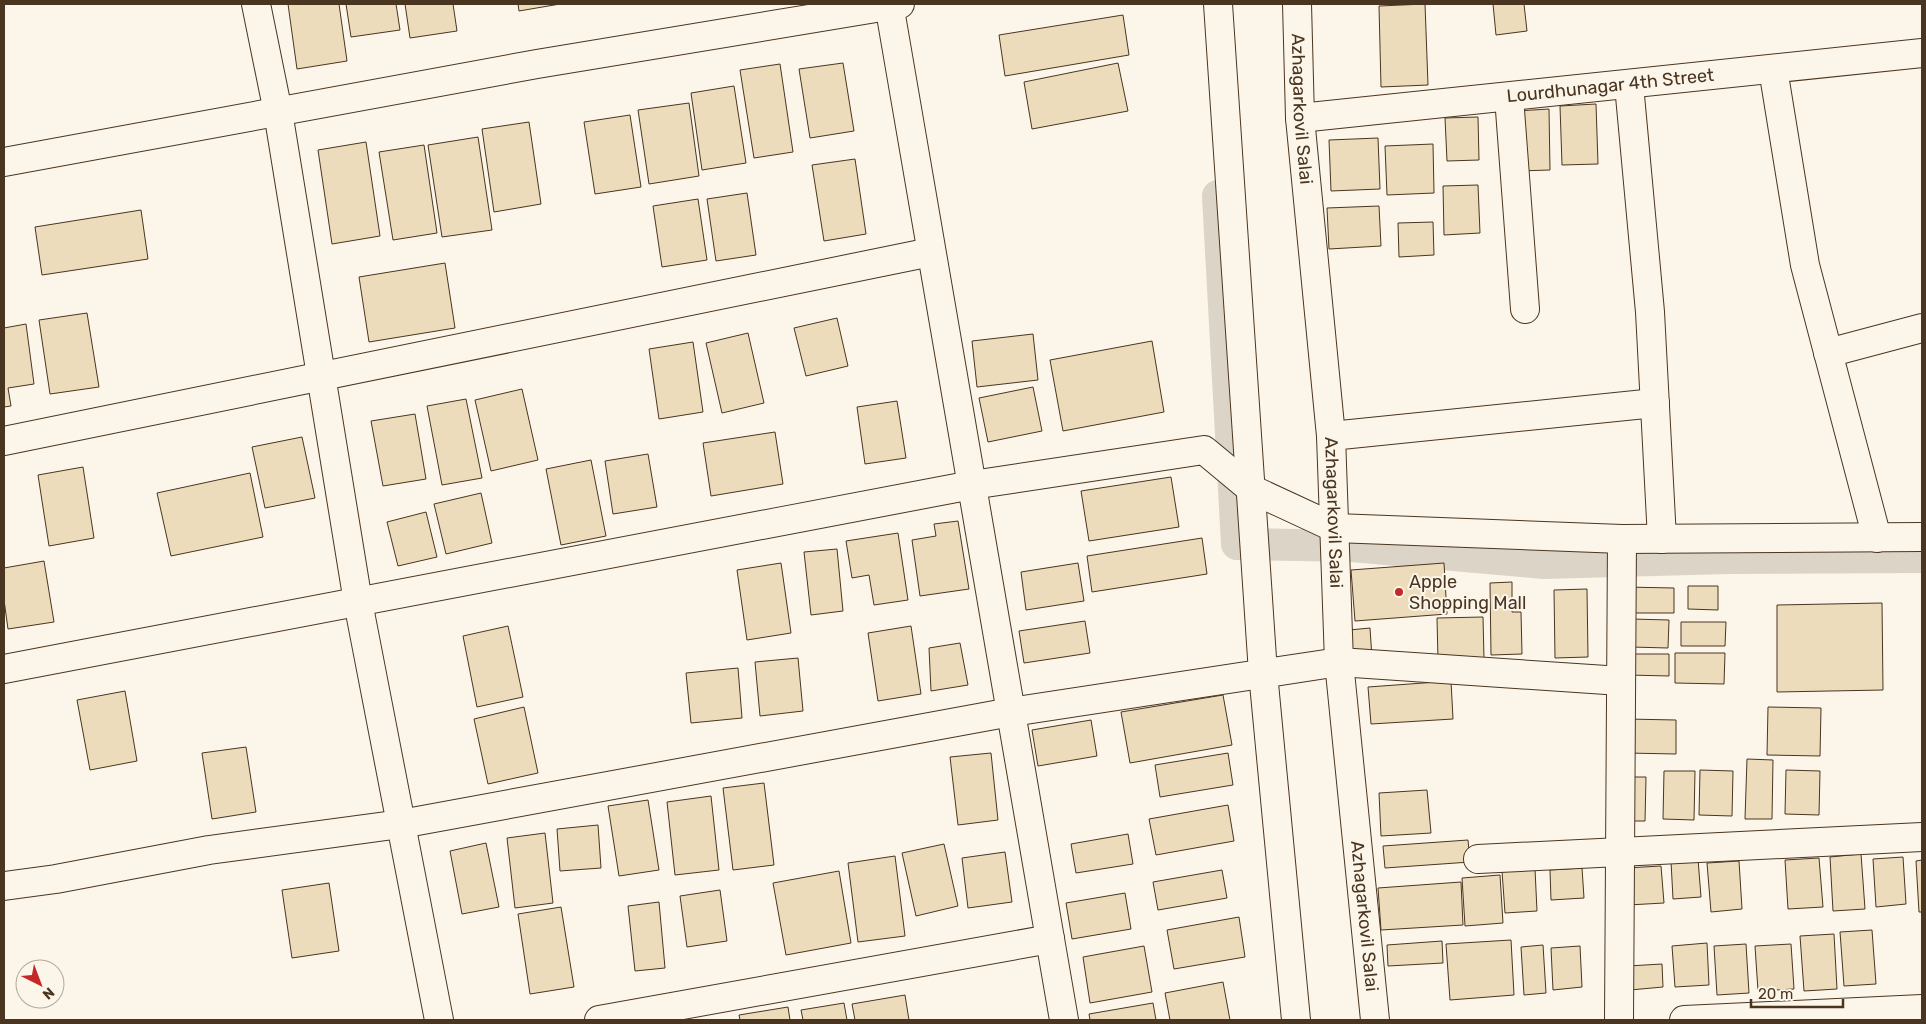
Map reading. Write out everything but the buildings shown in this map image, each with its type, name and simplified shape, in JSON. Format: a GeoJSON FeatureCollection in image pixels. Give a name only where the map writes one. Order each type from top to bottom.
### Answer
{"type":"FeatureCollection","features":[{"type":"Feature","properties":{"kind":"street"},"geometry":{"type":"LineString","coordinates":[[256,4],[278,112],[358,602],[440,1020]]}},
{"type":"Feature","properties":{"kind":"street"},"geometry":{"type":"LineString","coordinates":[[1218,4],[1263,673],[1296,1020]]}},
{"type":"Feature","properties":{"kind":"street","name":"Azhagarkovil Salai"},"geometry":{"type":"LineString","coordinates":[[1297,4],[1300,118],[1331,436],[1339,662],[1375,1020]]}},
{"type":"Feature","properties":{"kind":"street"},"geometry":{"type":"LineString","coordinates":[[4,162],[537,64],[893,5],[931,252],[1064,1020]]}},
{"type":"Feature","properties":{"kind":"street","name":"Lourdhunagar 4th Street"},"geometry":{"type":"LineString","coordinates":[[1300,118],[1922,53]]}},
{"type":"Feature","properties":{"kind":"street"},"geometry":{"type":"LineString","coordinates":[[1773,69],[1805,265],[1877,538]]}},
{"type":"Feature","properties":{"kind":"street"},"geometry":{"type":"LineString","coordinates":[[1630,84],[1650,312],[1662,539]]}},
{"type":"Feature","properties":{"kind":"street"},"geometry":{"type":"LineString","coordinates":[[1509,97],[1525,309]]}},
{"type":"Feature","properties":{"kind":"street"},"geometry":{"type":"LineString","coordinates":[[4,441],[931,252]]}},
{"type":"Feature","properties":{"kind":"street"},"geometry":{"type":"LineString","coordinates":[[1828,353],[1922,328]]}},
{"type":"Feature","properties":{"kind":"street"},"geometry":{"type":"LineString","coordinates":[[1331,436],[1655,403]]}},
{"type":"Feature","properties":{"kind":"street"},"geometry":{"type":"LineString","coordinates":[[4,669],[972,485],[1204,450],[1250,489],[1335,541],[1622,553],[1662,539],[1922,537]]}},
{"type":"Feature","properties":{"kind":"street"},"geometry":{"type":"LineString","coordinates":[[1619,1020],[1622,553]]}},
{"type":"Feature","properties":{"kind":"street"},"geometry":{"type":"LineString","coordinates":[[4,886],[56,879],[209,850],[401,824],[1011,712],[1339,662],[1621,682]]}},
{"type":"Feature","properties":{"kind":"street"},"geometry":{"type":"LineString","coordinates":[[1478,859],[1922,837]]}},
{"type":"Feature","properties":{"kind":"street"},"geometry":{"type":"LineString","coordinates":[[598,1020],[1050,939]]}},
{"type":"Feature","properties":{"kind":"street"},"geometry":{"type":"LineString","coordinates":[[1684,1020],[1922,1009]]}},
{"type":"Feature","properties":{"kind":"waterway"},"geometry":{"type":"LineString","coordinates":[[1218,196],[1237,544],[1352,546],[1543,563],[1728,558],[1922,557]]}},
{"type":"Feature","properties":{"kind":"place","name":"Apple Shopping Mall"},"geometry":{"type":"Point","coordinates":[1399,592]}}]}
